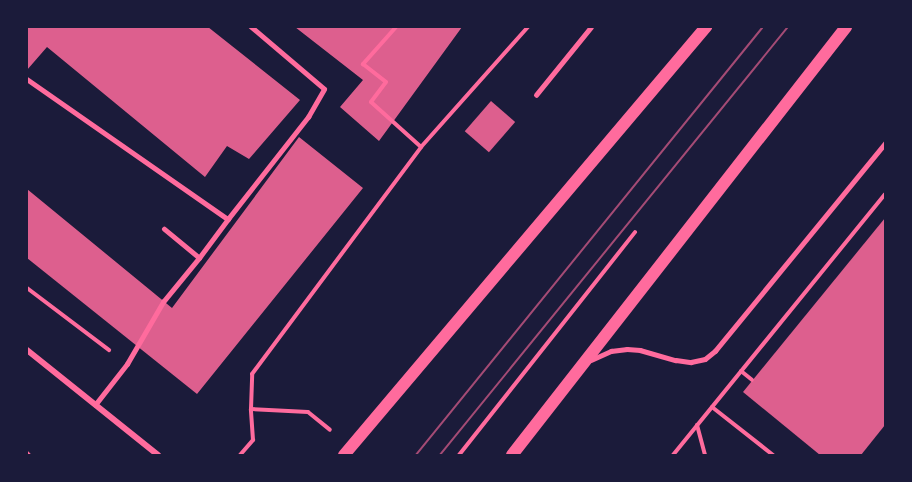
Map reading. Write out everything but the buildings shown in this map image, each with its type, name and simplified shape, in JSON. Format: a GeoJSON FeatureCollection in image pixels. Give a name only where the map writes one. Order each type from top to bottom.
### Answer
{"type":"FeatureCollection","features":[{"type":"Feature","properties":{"kind":"main road"},"geometry":{"type":"LineString","coordinates":[[344,455],[706,27]]}},
{"type":"Feature","properties":{"kind":"main road"},"geometry":{"type":"LineString","coordinates":[[512,455],[846,27]]}},
{"type":"Feature","properties":{"kind":"street"},"geometry":{"type":"LineString","coordinates":[[27,350],[158,455]]}},
{"type":"Feature","properties":{"kind":"lane"},"geometry":{"type":"LineString","coordinates":[[95,405],[127,364],[163,302],[308,117],[324,89],[251,27]]}},
{"type":"Feature","properties":{"kind":"lane"},"geometry":{"type":"LineString","coordinates":[[536,95],[591,27]]}},
{"type":"Feature","properties":{"kind":"lane"},"geometry":{"type":"LineString","coordinates":[[27,79],[228,219]]}},
{"type":"Feature","properties":{"kind":"lane"},"geometry":{"type":"LineString","coordinates":[[584,365],[611,351],[627,349],[691,362],[705,359],[715,351],[885,143]]}},
{"type":"Feature","properties":{"kind":"lane"},"geometry":{"type":"LineString","coordinates":[[164,229],[199,258]]}},
{"type":"Feature","properties":{"kind":"path"},"geometry":{"type":"LineString","coordinates":[[396,27],[363,64],[386,82],[371,102],[421,147]]}},
{"type":"Feature","properties":{"kind":"path"},"geometry":{"type":"LineString","coordinates":[[240,455],[253,440],[250,409],[252,374],[421,147],[528,27]]}},
{"type":"Feature","properties":{"kind":"path"},"geometry":{"type":"LineString","coordinates":[[673,455],[885,194]]}},
{"type":"Feature","properties":{"kind":"path"},"geometry":{"type":"LineString","coordinates":[[459,455],[635,232]]}},
{"type":"Feature","properties":{"kind":"path"},"geometry":{"type":"LineString","coordinates":[[27,288],[115,354]]}},
{"type":"Feature","properties":{"kind":"path"},"geometry":{"type":"LineString","coordinates":[[741,371],[752,380]]}},
{"type":"Feature","properties":{"kind":"path"},"geometry":{"type":"LineString","coordinates":[[712,407],[773,455]]}},
{"type":"Feature","properties":{"kind":"path"},"geometry":{"type":"LineString","coordinates":[[250,409],[308,412]]}},
{"type":"Feature","properties":{"kind":"path"},"geometry":{"type":"LineString","coordinates":[[697,424],[705,455]]}},
{"type":"Feature","properties":{"kind":"tram line"},"geometry":{"type":"LineString","coordinates":[[416,455],[763,27]]}},
{"type":"Feature","properties":{"kind":"tram line"},"geometry":{"type":"LineString","coordinates":[[440,455],[788,27]]}}]}
